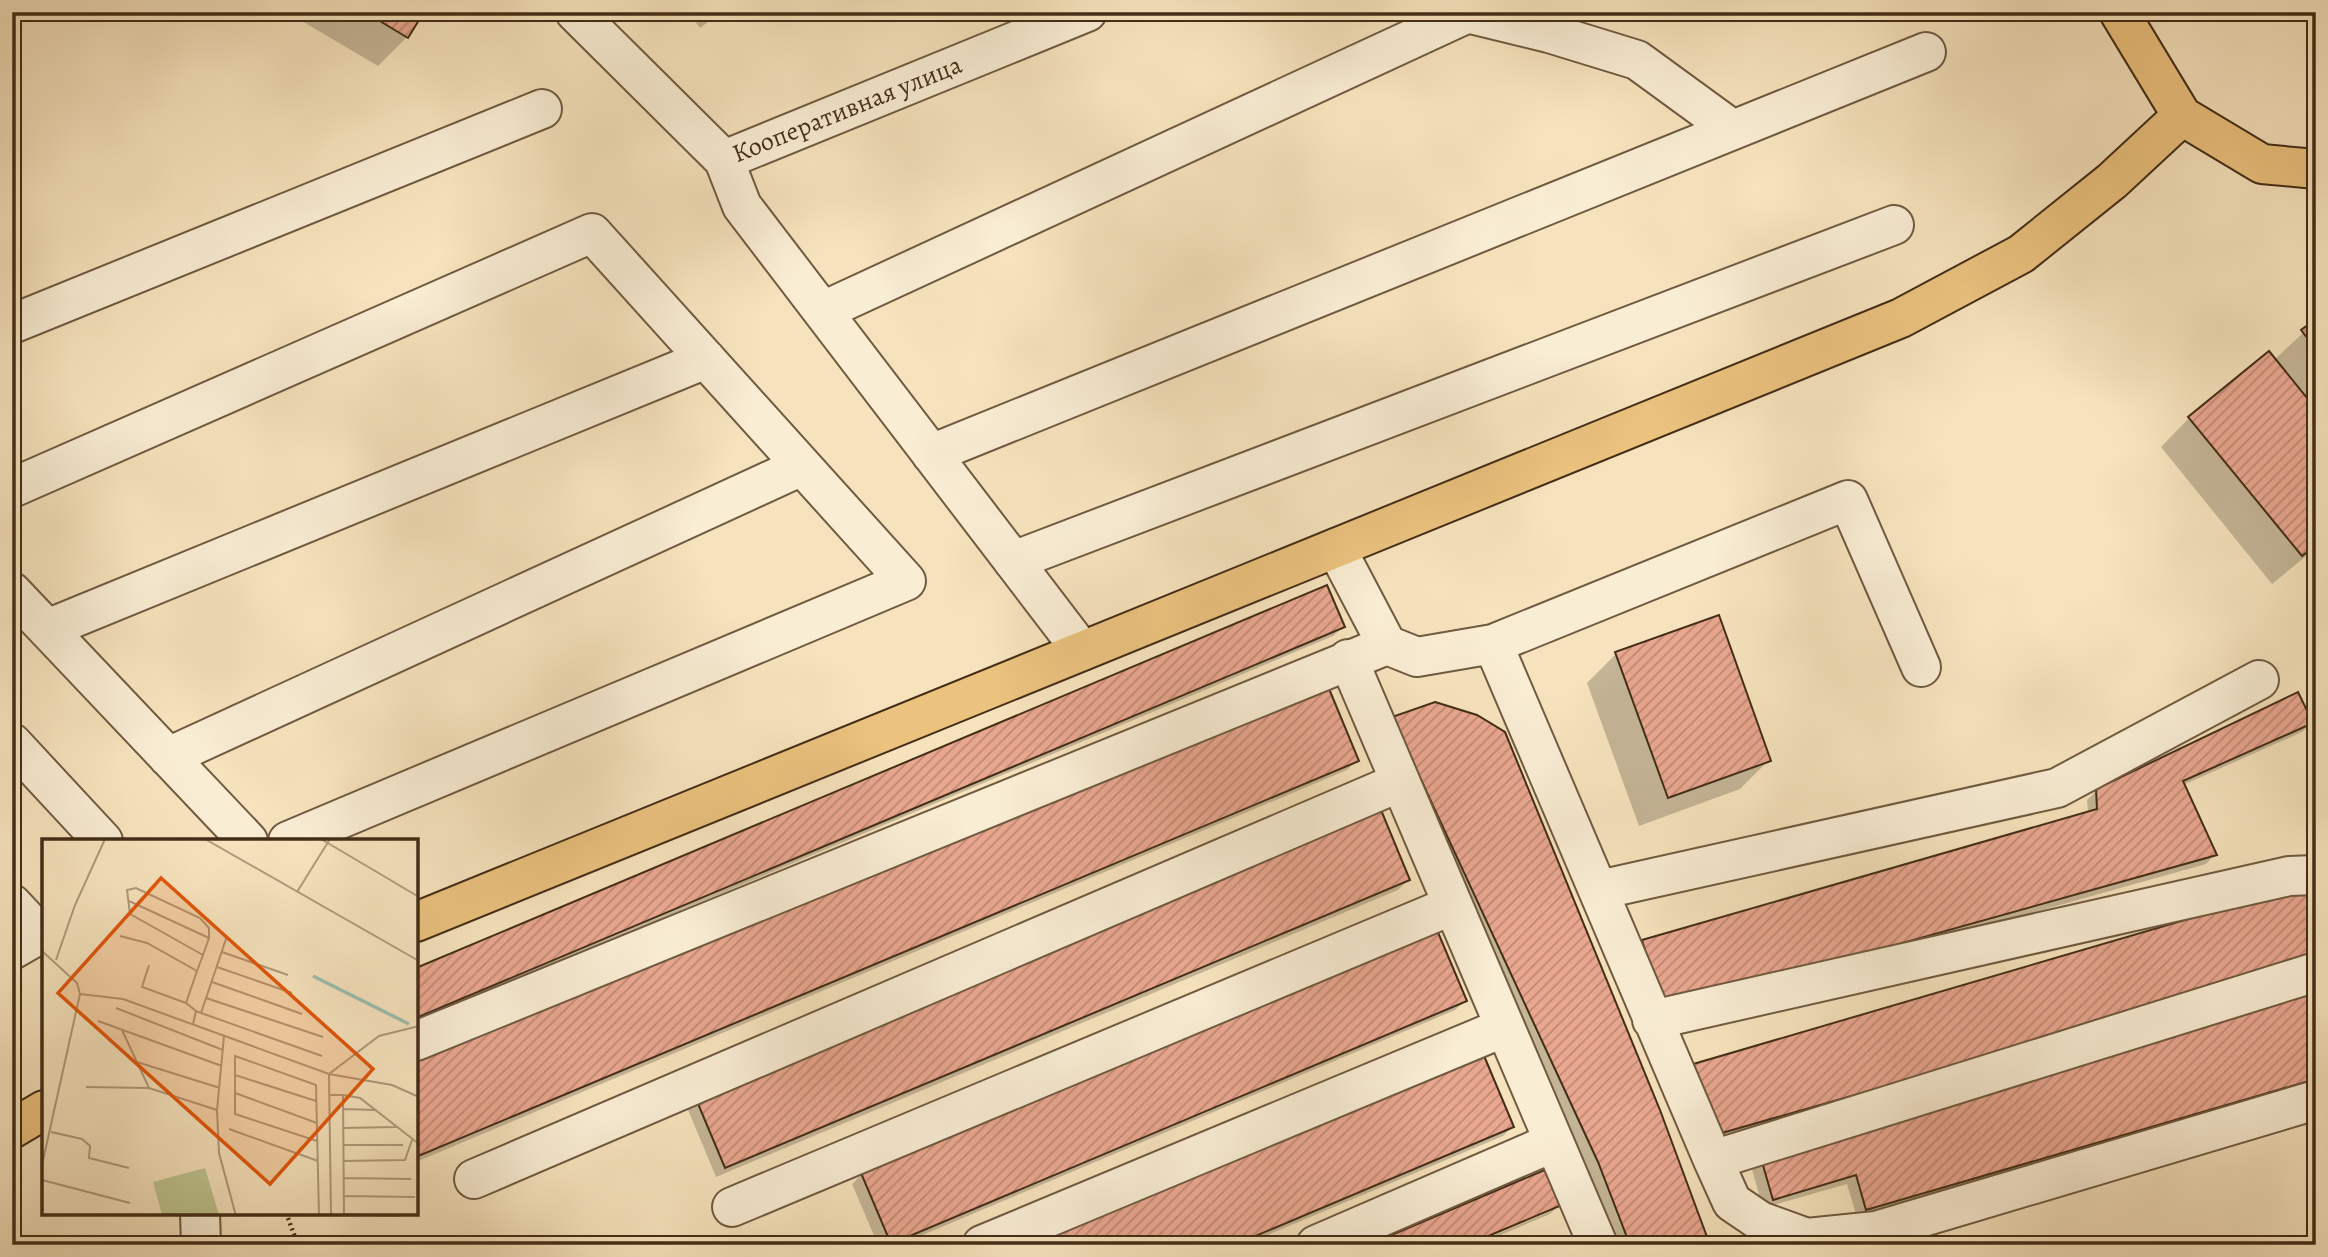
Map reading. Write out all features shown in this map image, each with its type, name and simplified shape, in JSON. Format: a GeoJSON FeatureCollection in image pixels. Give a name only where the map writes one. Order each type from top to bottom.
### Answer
{"type":"FeatureCollection","features":[{"type":"Feature","properties":{"kind":"main road"},"geometry":{"type":"LineString","coordinates":[[2119,12],[2182,116],[2262,164],[2316,170]]}},
{"type":"Feature","properties":{"kind":"main road"},"geometry":{"type":"LineString","coordinates":[[418,921],[1901,318],[2021,254],[2112,181],[2182,116]]}},
{"type":"Feature","properties":{"kind":"main road"},"geometry":{"type":"LineString","coordinates":[[12,1129],[42,1111]]}},
{"type":"Feature","properties":{"kind":"street","name":"Кооперативная улица"},"geometry":{"type":"LineString","coordinates":[[575,12],[724,160],[1087,12]]}},
{"type":"Feature","properties":{"kind":"street"},"geometry":{"type":"LineString","coordinates":[[823,311],[1465,13],[1549,33],[1637,60],[1733,130]]}},
{"type":"Feature","properties":{"kind":"street"},"geometry":{"type":"LineString","coordinates":[[931,454],[1926,52]]}},
{"type":"Feature","properties":{"kind":"street"},"geometry":{"type":"LineString","coordinates":[[12,324],[542,109]]}},
{"type":"Feature","properties":{"kind":"street"},"geometry":{"type":"LineString","coordinates":[[724,160],[742,206],[1082,651]]}},
{"type":"Feature","properties":{"kind":"street"},"geometry":{"type":"LineString","coordinates":[[1013,561],[1894,226]]}},
{"type":"Feature","properties":{"kind":"street"},"geometry":{"type":"LineString","coordinates":[[12,488],[592,233],[906,581],[293,839]]}},
{"type":"Feature","properties":{"kind":"street"},"geometry":{"type":"LineString","coordinates":[[47,629],[706,359]]}},
{"type":"Feature","properties":{"kind":"street"},"geometry":{"type":"LineString","coordinates":[[168,757],[802,466]]}},
{"type":"Feature","properties":{"kind":"street"},"geometry":{"type":"LineString","coordinates":[[418,1040],[1348,659],[1387,645],[1418,657],[1493,644],[1848,500],[1921,667]]}},
{"type":"Feature","properties":{"kind":"street"},"geometry":{"type":"LineString","coordinates":[[1336,548],[1387,645]]}},
{"type":"Feature","properties":{"kind":"street"},"geometry":{"type":"LineString","coordinates":[[12,592],[246,839]]}},
{"type":"Feature","properties":{"kind":"street"},"geometry":{"type":"LineString","coordinates":[[1493,644],[1732,1202],[1760,1221],[1807,1237],[1876,1231],[2316,1100]]}},
{"type":"Feature","properties":{"kind":"street"},"geometry":{"type":"LineString","coordinates":[[1348,659],[1598,1245]]}},
{"type":"Feature","properties":{"kind":"street"},"geometry":{"type":"LineString","coordinates":[[1599,890],[2057,788],[2259,680]]}},
{"type":"Feature","properties":{"kind":"street"},"geometry":{"type":"LineString","coordinates":[[12,743],[101,839]]}},
{"type":"Feature","properties":{"kind":"street"},"geometry":{"type":"LineString","coordinates":[[474,1180],[1400,782]]}},
{"type":"Feature","properties":{"kind":"street"},"geometry":{"type":"LineString","coordinates":[[1653,1020],[2289,876],[2316,875]]}},
{"type":"Feature","properties":{"kind":"street"},"geometry":{"type":"LineString","coordinates":[[12,904],[32,939]]}},
{"type":"Feature","properties":{"kind":"street"},"geometry":{"type":"LineString","coordinates":[[732,1207],[1453,905]]}},
{"type":"Feature","properties":{"kind":"street"},"geometry":{"type":"LineString","coordinates":[[1713,1160],[2316,972]]}},
{"type":"Feature","properties":{"kind":"street"},"geometry":{"type":"LineString","coordinates":[[982,1245],[1505,1027]]}},
{"type":"Feature","properties":{"kind":"street"},"geometry":{"type":"LineString","coordinates":[[1316,1245],[1554,1142]]}},
{"type":"Feature","properties":{"kind":"street"},"geometry":{"type":"LineString","coordinates":[[200,1215],[201,1245]]}},
{"type":"Feature","properties":{"kind":"path"},"geometry":{"type":"LineString","coordinates":[[287,1215],[298,1245]]}},
{"type":"Feature","properties":{"kind":"building"},"geometry":{"type":"Polygon","coordinates":[[[365,12],[424,12],[408,38],[365,12]]]}},
{"type":"Feature","properties":{"kind":"building"},"geometry":{"type":"Polygon","coordinates":[[[2316,319],[2316,349],[2301,330],[2316,319]]]}},
{"type":"Feature","properties":{"kind":"building"},"geometry":{"type":"Polygon","coordinates":[[[2269,351],[2316,409],[2316,545],[2302,556],[2188,417],[2269,351]]]}},
{"type":"Feature","properties":{"kind":"building"},"geometry":{"type":"Polygon","coordinates":[[[1327,585],[1345,627],[418,1017],[418,967],[1327,585]]]}},
{"type":"Feature","properties":{"kind":"building"},"geometry":{"type":"Polygon","coordinates":[[[1719,615],[1771,761],[1668,798],[1615,652],[1719,615]]]}},
{"type":"Feature","properties":{"kind":"building"},"geometry":{"type":"Polygon","coordinates":[[[1325,679],[1359,761],[418,1156],[418,1060],[1325,679]]]}},
{"type":"Feature","properties":{"kind":"building"},"geometry":{"type":"Polygon","coordinates":[[[2298,692],[2313,723],[2183,781],[2217,855],[1663,1010],[1642,940],[2097,809],[2096,789],[2298,692]]]}},
{"type":"Feature","properties":{"kind":"building"},"geometry":{"type":"Polygon","coordinates":[[[1435,702],[1477,715],[1505,732],[1660,1110],[1710,1245],[1630,1245],[1598,1162],[1392,717],[1435,702]]]}},
{"type":"Feature","properties":{"kind":"building"},"geometry":{"type":"Polygon","coordinates":[[[1381,810],[1410,880],[725,1168],[696,1099],[1381,810]]]}},
{"type":"Feature","properties":{"kind":"building"},"geometry":{"type":"Polygon","coordinates":[[[2277,893],[2316,893],[2316,963],[1715,1135],[1690,1065],[2277,893]]]}},
{"type":"Feature","properties":{"kind":"building"},"geometry":{"type":"Polygon","coordinates":[[[1437,930],[1467,1001],[891,1244],[861,1173],[1437,930]]]}},
{"type":"Feature","properties":{"kind":"building"},"geometry":{"type":"Polygon","coordinates":[[[2316,993],[2316,1079],[1866,1210],[1856,1175],[1773,1200],[1760,1155],[2316,993]]]}},
{"type":"Feature","properties":{"kind":"building"},"geometry":{"type":"Polygon","coordinates":[[[1482,1051],[1514,1127],[1234,1245],[1021,1245],[1482,1051]]]}},
{"type":"Feature","properties":{"kind":"building"},"geometry":{"type":"Polygon","coordinates":[[[1547,1169],[1562,1205],[1467,1245],[1368,1245],[1547,1169]]]}}]}
